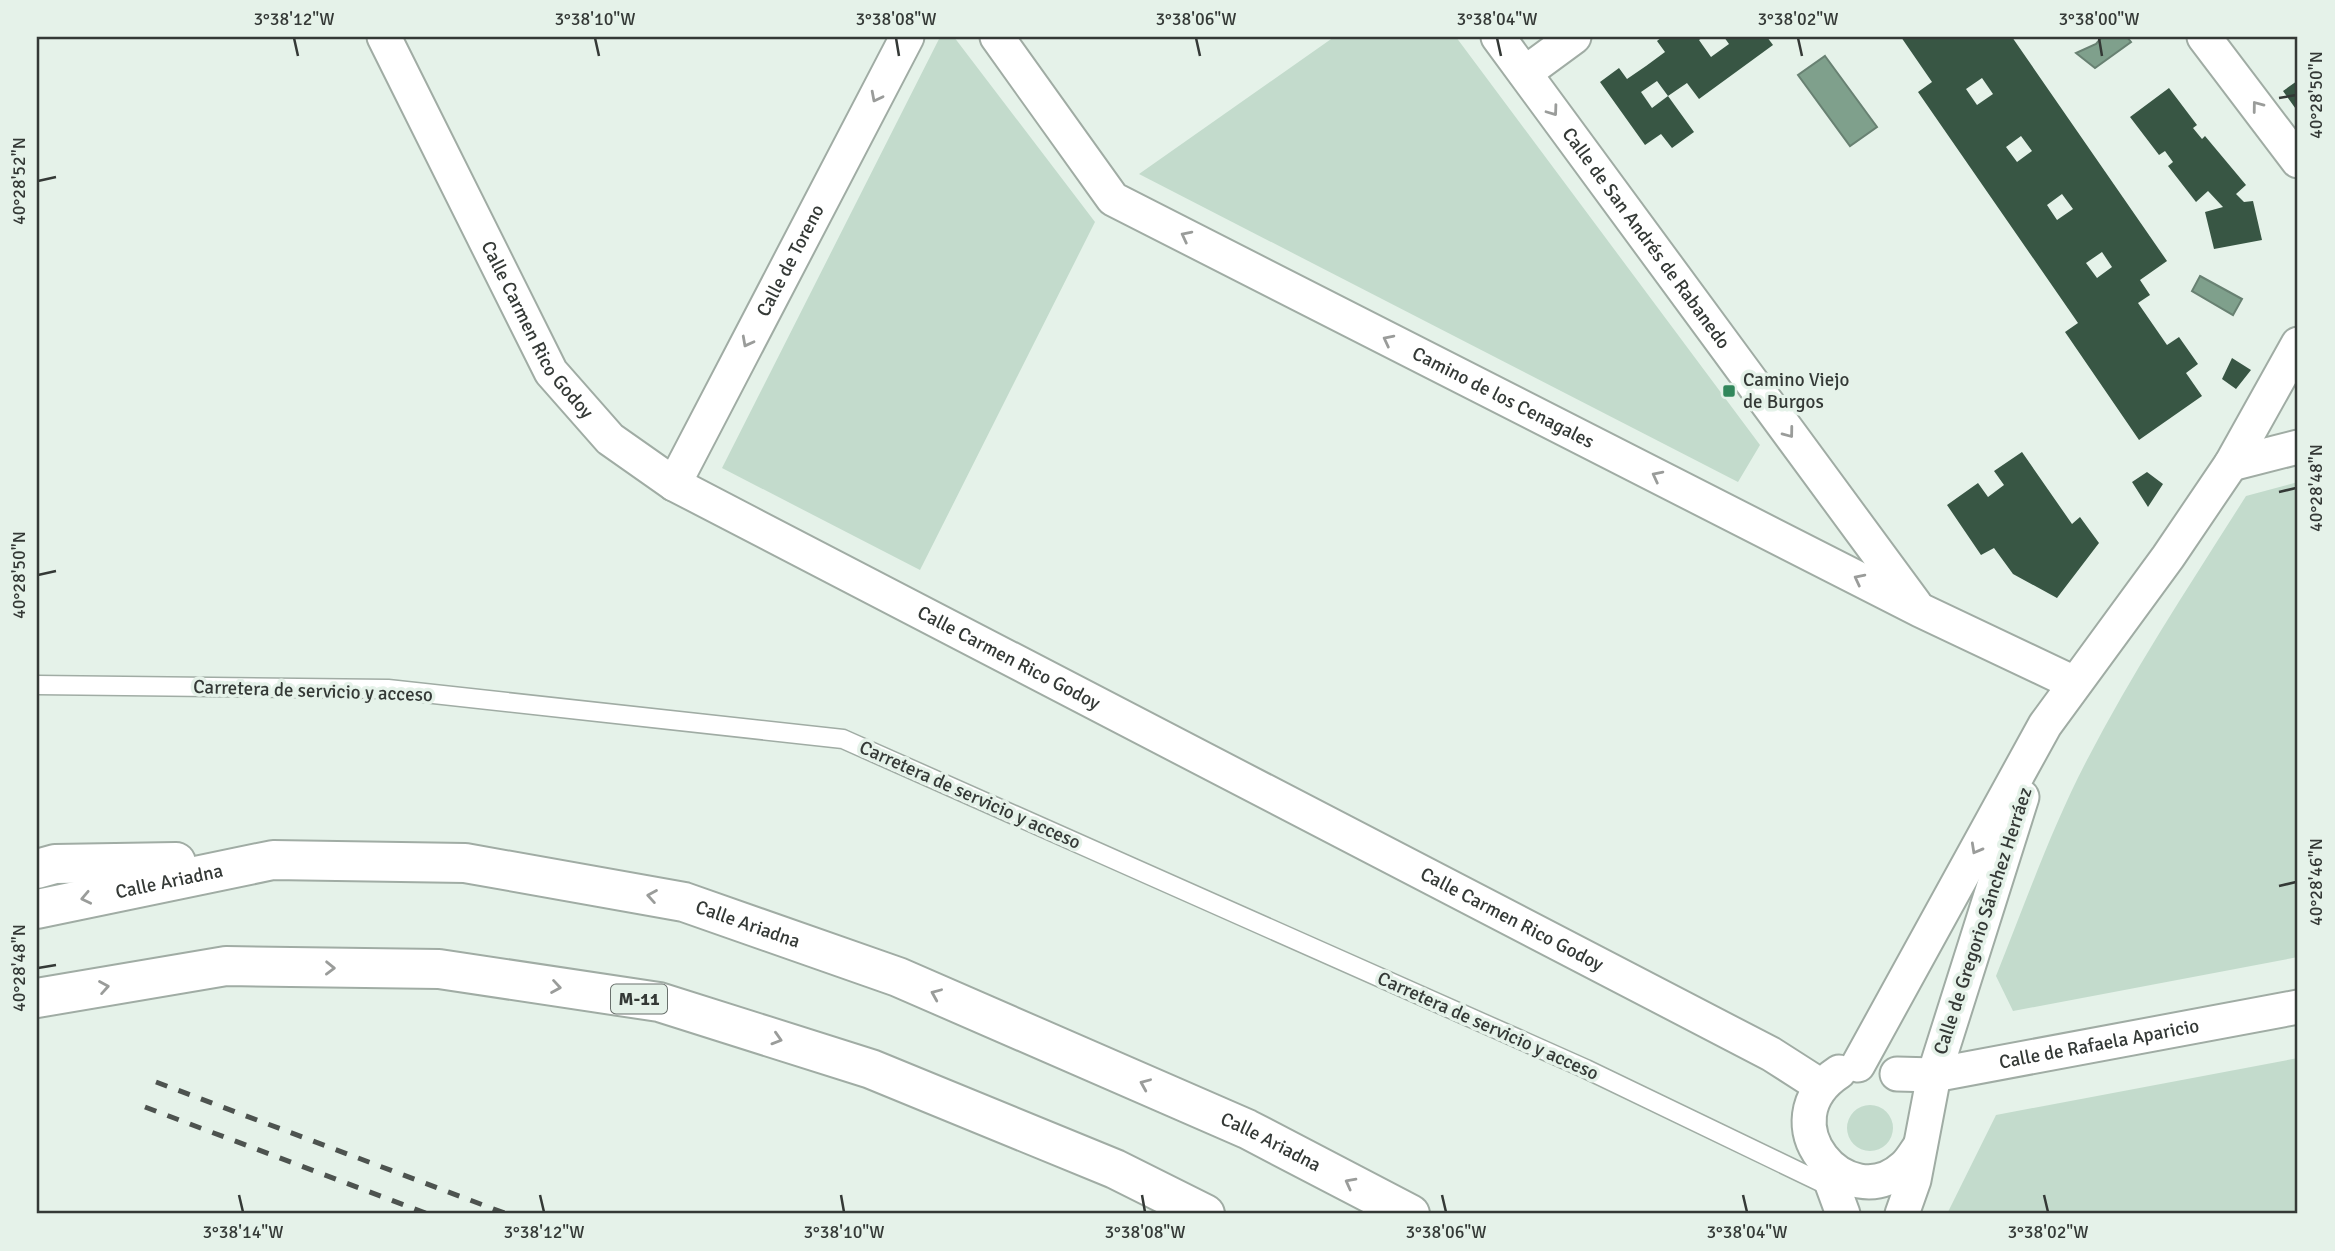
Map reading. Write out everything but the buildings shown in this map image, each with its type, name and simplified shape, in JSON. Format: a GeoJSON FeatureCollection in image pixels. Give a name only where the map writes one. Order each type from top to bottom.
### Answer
{"type":"FeatureCollection","features":[{"type":"Feature","properties":{"kind":"highway"},"geometry":{"type":"LineString","coordinates":[[37,869],[55,864],[273,860]]}},
{"type":"Feature","properties":{"kind":"highway","name":"Calle Ariadna"},"geometry":{"type":"LineString","coordinates":[[37,909],[273,860],[465,863],[684,902],[898,977],[1247,1129],[1410,1214]]}},
{"type":"Feature","properties":{"kind":"highway","name":"M-11"},"geometry":{"type":"LineString","coordinates":[[37,999],[226,966],[439,969],[659,1002],[872,1069],[1115,1169],[1205,1214]]}},
{"type":"Feature","properties":{"kind":"street","name":"Calle Carmen Rico Godoy"},"geometry":{"type":"LineString","coordinates":[[384,37],[551,372],[610,439],[674,484],[1520,926],[1771,1054],[1821,1086]]}},
{"type":"Feature","properties":{"kind":"street","name":"Calle de Toreno"},"geometry":{"type":"LineString","coordinates":[[674,484],[907,37]]}},
{"type":"Feature","properties":{"kind":"street","name":"Camino de los Cenagales"},"geometry":{"type":"LineString","coordinates":[[997,37],[1113,199],[1920,610],[2074,683]]}},
{"type":"Feature","properties":{"kind":"street","name":"Calle de San Andrés de Rabanedo"},"geometry":{"type":"LineString","coordinates":[[1497,37],[1920,610]]}},
{"type":"Feature","properties":{"kind":"street"},"geometry":{"type":"LineString","coordinates":[[1525,73],[1574,37]]}},
{"type":"Feature","properties":{"kind":"street"},"geometry":{"type":"LineString","coordinates":[[2204,37],[2298,161]]}},
{"type":"Feature","properties":{"kind":"street"},"geometry":{"type":"LineString","coordinates":[[2231,464],[2298,344]]}},
{"type":"Feature","properties":{"kind":"street"},"geometry":{"type":"LineString","coordinates":[[2231,464],[2298,447]]}},
{"type":"Feature","properties":{"kind":"street","name":"Calle de Gregorio Sánchez Herráez"},"geometry":{"type":"LineString","coordinates":[[1858,1065],[2045,725],[2168,557],[2231,464]]}},
{"type":"Feature","properties":{"kind":"street","name":"Calle de Gregorio Sánchez Herráez"},"geometry":{"type":"LineString","coordinates":[[1902,1214],[1914,1180],[1934,1075],[2045,725]]}},
{"type":"Feature","properties":{"kind":"street","name":"Calle de Rafaela Aparicio"},"geometry":{"type":"LineString","coordinates":[[1897,1074],[1934,1075],[2298,1007]]}},
{"type":"Feature","properties":{"kind":"street"},"geometry":{"type":"LineString","coordinates":[[1858,1065],[1880,1066],[1897,1074],[1915,1093],[1922,1131],[1903,1168],[1877,1180],[1849,1179],[1834,1189],[1810,1141],[1808,1112],[1821,1086],[1838,1072],[1858,1065]]}},
{"type":"Feature","properties":{"kind":"lane","name":"Carretera de servicio y acceso"},"geometry":{"type":"LineString","coordinates":[[37,685],[388,689],[843,739],[1586,1069],[1834,1189]]}},
{"type":"Feature","properties":{"kind":"shaded area"},"geometry":{"type":"Polygon","coordinates":[[[940,37],[954,37],[1095,222],[920,570],[722,468],[940,37]]]}},
{"type":"Feature","properties":{"kind":"shaded area"},"geometry":{"type":"Polygon","coordinates":[[[1334,37],[1456,37],[1760,445],[1738,482],[1139,174],[1334,37]]]}},
{"type":"Feature","properties":{"kind":"shaded area"},"geometry":{"type":"Polygon","coordinates":[[[2102,37],[2127,37],[2131,42],[2095,68],[2076,53],[2096,44],[2102,37]]]}},
{"type":"Feature","properties":{"kind":"shaded area"},"geometry":{"type":"Polygon","coordinates":[[[1825,56],[1877,127],[1850,146],[1798,75],[1825,56]]]}},
{"type":"Feature","properties":{"kind":"shaded area"},"geometry":{"type":"Polygon","coordinates":[[[2200,276],[2242,299],[2233,315],[2192,291],[2200,276]]]}},
{"type":"Feature","properties":{"kind":"shaded area"},"geometry":{"type":"Polygon","coordinates":[[[2298,482],[2298,957],[2013,1011],[1996,976],[2062,813],[2105,726],[2163,626],[2246,496],[2298,482]]]}},
{"type":"Feature","properties":{"kind":"shaded area"},"geometry":{"type":"Polygon","coordinates":[[[2298,1058],[2298,1214],[1947,1214],[1996,1115],[2298,1058]]]}},
{"type":"Feature","properties":{"kind":"shaded area"},"geometry":{"type":"Polygon","coordinates":[[[1870,1105],[1879,1106],[1886,1112],[1892,1119],[1892,1137],[1886,1144],[1879,1150],[1870,1151],[1861,1150],[1854,1144],[1848,1137],[1847,1128],[1848,1119],[1854,1112],[1861,1106],[1870,1105]]]}},
{"type":"Feature","properties":{"kind":"railway"},"geometry":{"type":"LineString","coordinates":[[156,1082],[507,1214]]}},
{"type":"Feature","properties":{"kind":"railway"},"geometry":{"type":"LineString","coordinates":[[145,1107],[428,1214]]}},
{"type":"Feature","properties":{"kind":"place","name":"Camino Viejo de Burgos"},"geometry":{"type":"Point","coordinates":[1729,391]}}]}
